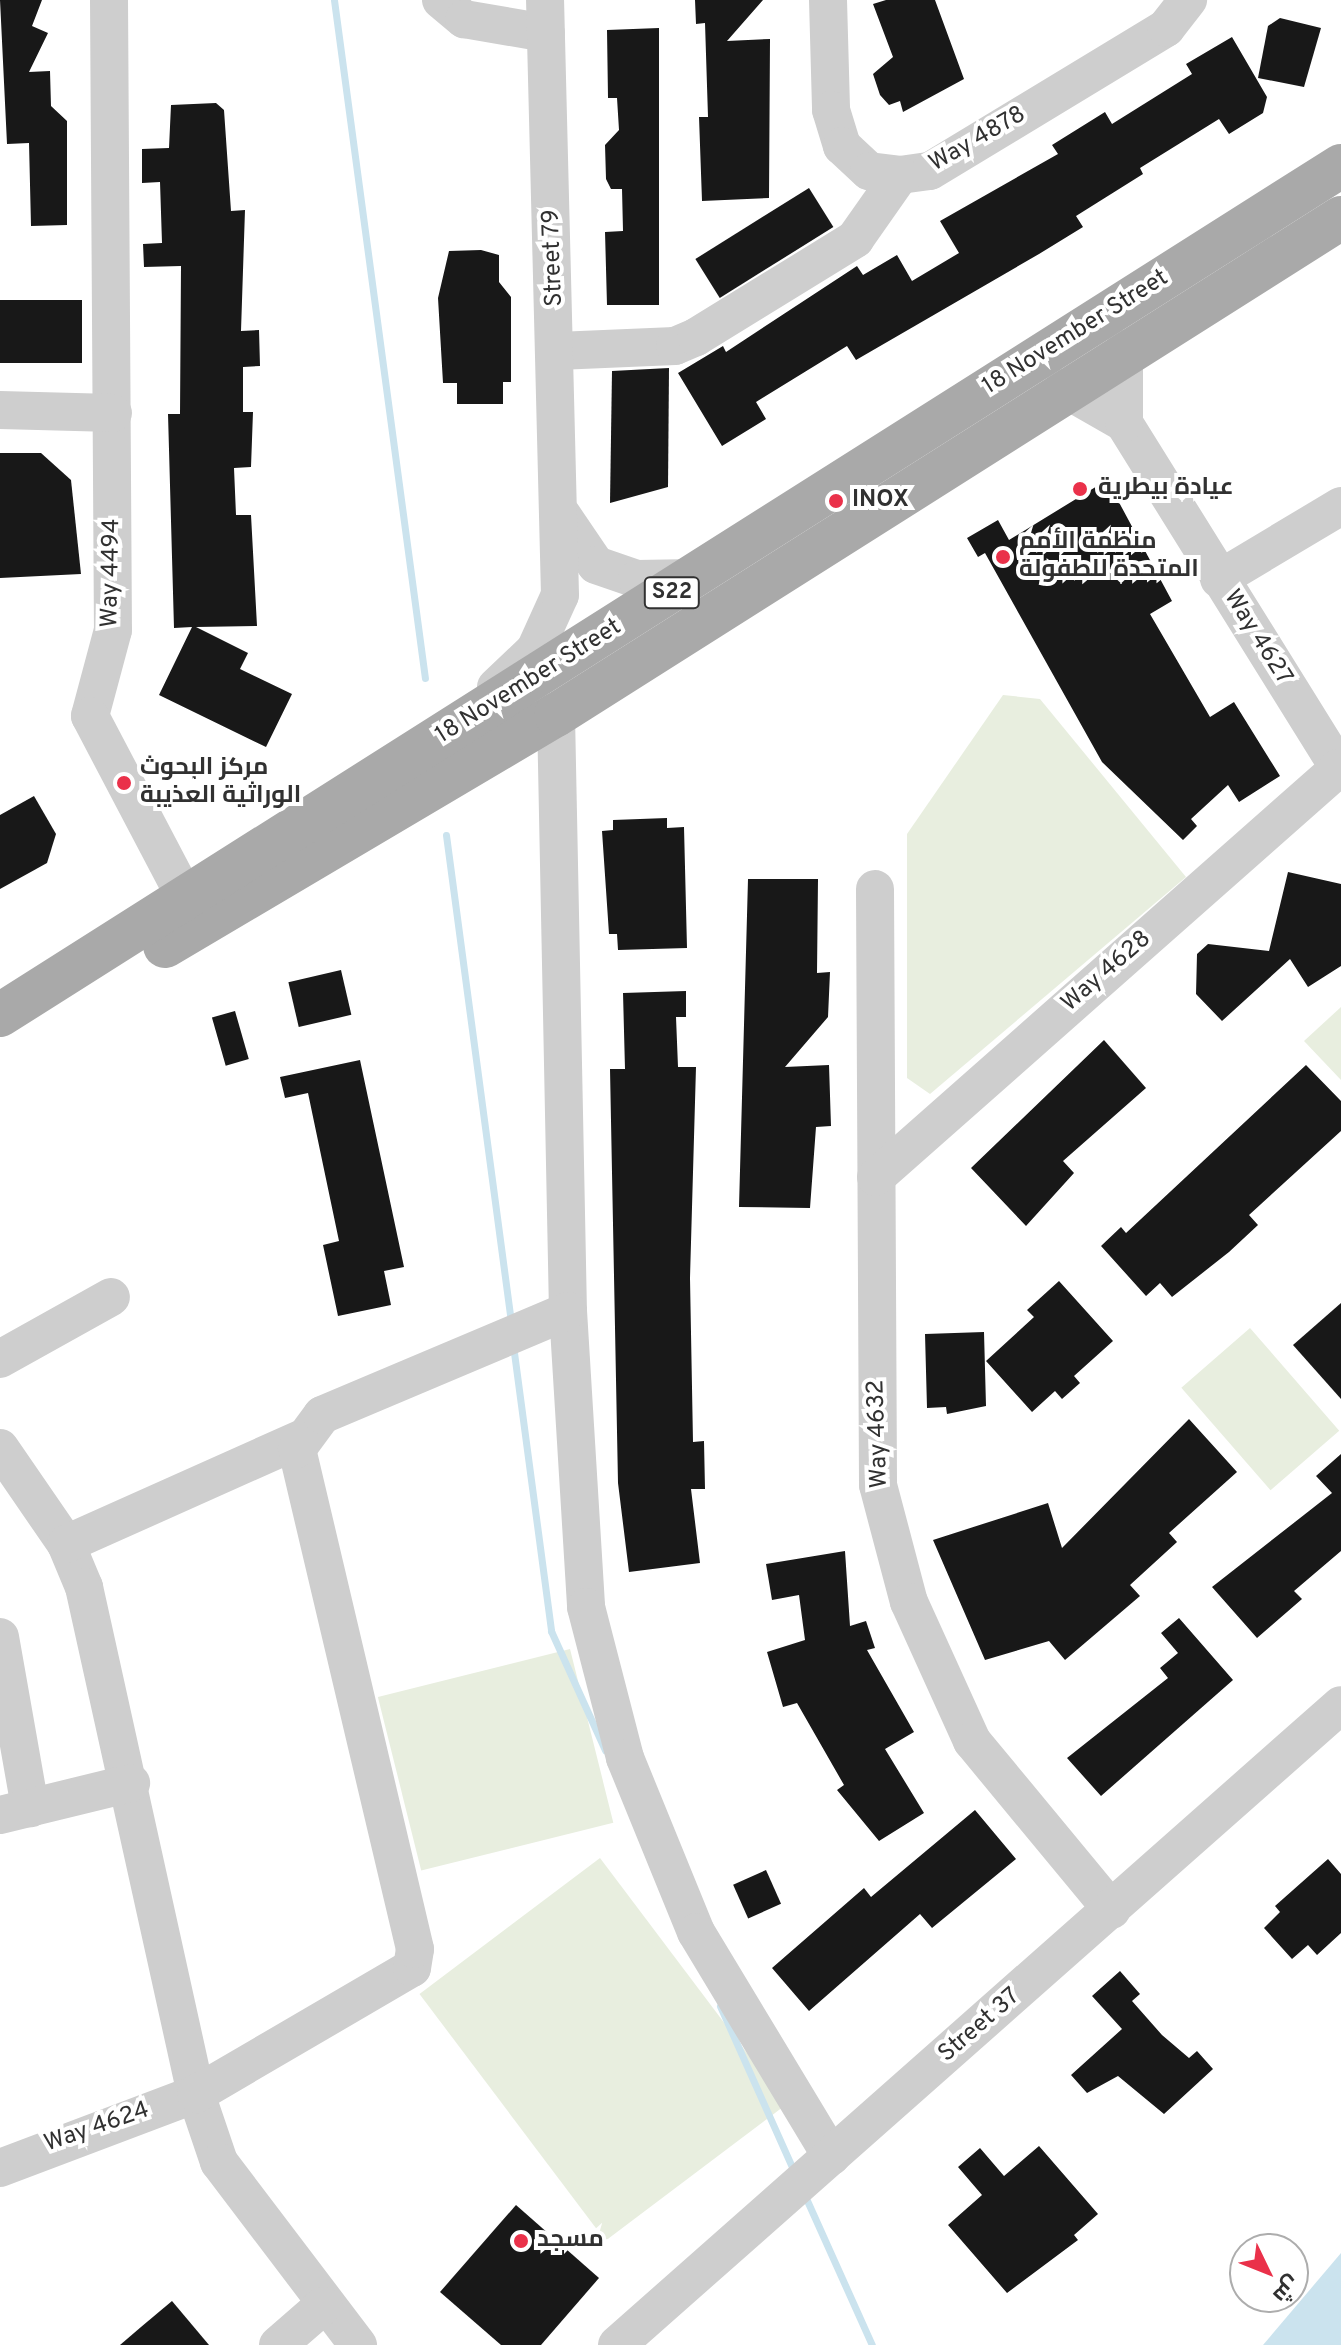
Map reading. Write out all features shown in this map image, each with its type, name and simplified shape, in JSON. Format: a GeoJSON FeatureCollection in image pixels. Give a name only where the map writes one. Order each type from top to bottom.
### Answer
{"type":"FeatureCollection","features":[{"type":"Feature","properties":{"kind":"main road","name":"18 November Street"},"geometry":{"type":"LineString","coordinates":[[0,1015],[695,578],[1341,166]]}},
{"type":"Feature","properties":{"kind":"main road","name":"18 November Street"},"geometry":{"type":"LineString","coordinates":[[0,1049],[556,715],[1124,349],[1341,218]]}},
{"type":"Feature","properties":{"kind":"street","name":"Way 4494"},"geometry":{"type":"LineString","coordinates":[[109,0],[113,630],[90,716],[186,899]]}},
{"type":"Feature","properties":{"kind":"street"},"geometry":{"type":"LineString","coordinates":[[441,0],[464,19],[546,16]]}},
{"type":"Feature","properties":{"kind":"street","name":"Way 4878"},"geometry":{"type":"LineString","coordinates":[[828,0],[831,110],[842,146],[869,171],[900,175],[930,171],[1127,52],[1166,28],[1188,0]]}},
{"type":"Feature","properties":{"kind":"street","name":"Street 79"},"geometry":{"type":"LineString","coordinates":[[447,733],[535,650],[560,595],[562,515],[546,16]]}},
{"type":"Feature","properties":{"kind":"street"},"geometry":{"type":"LineString","coordinates":[[557,351],[675,346],[696,337],[855,239],[900,175]]}},
{"type":"Feature","properties":{"kind":"street"},"geometry":{"type":"LineString","coordinates":[[1124,349],[1124,423]]}},
{"type":"Feature","properties":{"kind":"street","name":"Way 4627"},"geometry":{"type":"LineString","coordinates":[[1063,388],[1124,423],[1340,769]]}},
{"type":"Feature","properties":{"kind":"street"},"geometry":{"type":"LineString","coordinates":[[0,410],[113,413]]}},
{"type":"Feature","properties":{"kind":"street"},"geometry":{"type":"LineString","coordinates":[[1219,579],[1341,506]]}},
{"type":"Feature","properties":{"kind":"street"},"geometry":{"type":"LineString","coordinates":[[562,515],[596,565],[637,579],[695,578]]}},
{"type":"Feature","properties":{"kind":"street"},"geometry":{"type":"LineString","coordinates":[[556,715],[568,1311],[586,1607],[625,1758],[696,1932],[831,2156]]}},
{"type":"Feature","properties":{"kind":"street","name":"Way 4628"},"geometry":{"type":"LineString","coordinates":[[876,1177],[1340,769]]}},
{"type":"Feature","properties":{"kind":"street","name":"Way 4632"},"geometry":{"type":"LineString","coordinates":[[875,889],[878,1485],[909,1602],[972,1741],[1112,1910]]}},
{"type":"Feature","properties":{"kind":"street"},"geometry":{"type":"LineString","coordinates":[[0,1359],[111,1297]]}},
{"type":"Feature","properties":{"kind":"street"},"geometry":{"type":"LineString","coordinates":[[66,1544],[301,1439],[322,1415],[568,1311]]}},
{"type":"Feature","properties":{"kind":"street","name":"Way 4624"},"geometry":{"type":"LineString","coordinates":[[0,2168],[196,2094],[412,1968],[415,1949],[297,1471],[301,1439]]}},
{"type":"Feature","properties":{"kind":"street"},"geometry":{"type":"LineString","coordinates":[[0,1448],[66,1544],[84,1587],[131,1783],[196,2094],[219,2162],[323,2306],[358,2345]]}},
{"type":"Feature","properties":{"kind":"street"},"geometry":{"type":"LineString","coordinates":[[0,1637],[15,1811],[131,1783]]}},
{"type":"Feature","properties":{"kind":"street","name":"Street 37"},"geometry":{"type":"LineString","coordinates":[[617,2345],[1341,1705]]}},
{"type":"Feature","properties":{"kind":"street"},"geometry":{"type":"LineString","coordinates":[[278,2345],[323,2306]]}},
{"type":"Feature","properties":{"kind":"green space"},"geometry":{"type":"Polygon","coordinates":[[[1003,695],[1040,699],[1186,877],[930,1094],[907,1078],[907,834],[1003,695]]]}},
{"type":"Feature","properties":{"kind":"green space"},"geometry":{"type":"Polygon","coordinates":[[[1341,1007],[1341,1080],[1304,1041],[1341,1007]]]}},
{"type":"Feature","properties":{"kind":"green space"},"geometry":{"type":"Polygon","coordinates":[[[1250,1328],[1339,1431],[1271,1490],[1181,1388],[1250,1328]]]}},
{"type":"Feature","properties":{"kind":"green space"},"geometry":{"type":"Polygon","coordinates":[[[570,1649],[613,1823],[421,1871],[378,1697],[570,1649]]]}},
{"type":"Feature","properties":{"kind":"green space"},"geometry":{"type":"Polygon","coordinates":[[[600,1858],[786,2105],[605,2241],[420,1994],[600,1858]]]}},
{"type":"Feature","properties":{"kind":"water"},"geometry":{"type":"Polygon","coordinates":[[[1341,2253],[1341,2345],[1263,2345],[1290,2313],[1309,2313],[1309,2291],[1341,2253]]]}},
{"type":"Feature","properties":{"kind":"building"},"geometry":{"type":"Polygon","coordinates":[[[0,0],[42,0],[32,26],[48,33],[29,72],[50,71],[51,106],[67,121],[67,225],[31,226],[29,143],[7,144],[0,0]]]}},
{"type":"Feature","properties":{"kind":"building"},"geometry":{"type":"Polygon","coordinates":[[[695,0],[763,0],[727,41],[770,39],[769,198],[702,201],[699,117],[708,117],[705,23],[696,24],[695,0]]]}},
{"type":"Feature","properties":{"kind":"building"},"geometry":{"type":"Polygon","coordinates":[[[886,0],[935,0],[964,79],[903,112],[900,101],[889,105],[880,95],[873,74],[893,57],[873,4],[886,0]]]}},
{"type":"Feature","properties":{"kind":"building"},"geometry":{"type":"Polygon","coordinates":[[[1280,18],[1321,28],[1304,87],[1258,78],[1268,26],[1280,18]]]}},
{"type":"Feature","properties":{"kind":"building"},"geometry":{"type":"Polygon","coordinates":[[[659,28],[659,305],[607,305],[605,232],[623,231],[622,189],[611,189],[606,179],[605,145],[619,130],[617,98],[608,98],[607,30],[659,28]]]}},
{"type":"Feature","properties":{"kind":"building"},"geometry":{"type":"Polygon","coordinates":[[[1232,37],[1267,97],[1263,113],[1229,134],[1219,119],[1140,168],[1143,174],[1076,216],[1083,227],[1039,254],[856,360],[847,346],[756,402],[766,419],[722,446],[678,373],[723,346],[726,352],[857,266],[863,275],[897,255],[912,281],[959,253],[940,221],[1058,154],[1052,145],[1105,112],[1112,124],[1192,74],[1186,64],[1232,37]]]}},
{"type":"Feature","properties":{"kind":"building"},"geometry":{"type":"Polygon","coordinates":[[[216,103],[224,110],[231,211],[245,210],[241,331],[259,330],[260,366],[243,367],[243,412],[253,412],[251,467],[234,468],[236,515],[251,515],[257,626],[196,627],[248,653],[240,669],[292,694],[266,747],[159,695],[192,627],[174,628],[168,414],[180,414],[181,266],[144,267],[143,244],[162,243],[160,182],[142,183],[142,149],[169,148],[171,105],[216,103]]]}},
{"type":"Feature","properties":{"kind":"building"},"geometry":{"type":"Polygon","coordinates":[[[809,188],[833,227],[720,298],[695,259],[809,188]]]}},
{"type":"Feature","properties":{"kind":"building"},"geometry":{"type":"Polygon","coordinates":[[[481,250],[499,255],[499,282],[511,297],[511,382],[503,382],[503,404],[457,404],[457,383],[443,383],[438,298],[449,251],[481,250]]]}},
{"type":"Feature","properties":{"kind":"building"},"geometry":{"type":"Polygon","coordinates":[[[0,300],[82,300],[82,363],[0,363],[0,300]]]}},
{"type":"Feature","properties":{"kind":"building"},"geometry":{"type":"Polygon","coordinates":[[[669,368],[668,487],[610,503],[612,371],[669,368]]]}},
{"type":"Feature","properties":{"kind":"building"},"geometry":{"type":"Polygon","coordinates":[[[0,453],[41,453],[71,480],[81,574],[0,578],[0,453]]]}},
{"type":"Feature","properties":{"kind":"building"},"geometry":{"type":"Polygon","coordinates":[[[1107,480],[1172,601],[1150,614],[1210,717],[1234,702],[1280,776],[1239,802],[1228,785],[1191,819],[1197,826],[1183,840],[1102,762],[985,553],[978,557],[967,538],[998,520],[1009,540],[1107,480]]]}},
{"type":"Feature","properties":{"kind":"building"},"geometry":{"type":"Polygon","coordinates":[[[34,796],[56,834],[47,863],[0,889],[0,815],[34,796]]]}},
{"type":"Feature","properties":{"kind":"building"},"geometry":{"type":"Polygon","coordinates":[[[667,818],[667,828],[684,827],[687,948],[618,950],[617,934],[609,934],[602,831],[613,830],[613,820],[667,818]]]}},
{"type":"Feature","properties":{"kind":"building"},"geometry":{"type":"Polygon","coordinates":[[[1288,872],[1341,884],[1341,966],[1308,987],[1290,959],[1222,1021],[1196,994],[1197,954],[1208,944],[1269,951],[1288,872]]]}},
{"type":"Feature","properties":{"kind":"building"},"geometry":{"type":"Polygon","coordinates":[[[748,879],[818,879],[817,973],[830,972],[828,1017],[785,1067],[829,1065],[831,1126],[816,1127],[810,1208],[739,1207],[748,879]]]}},
{"type":"Feature","properties":{"kind":"building"},"geometry":{"type":"Polygon","coordinates":[[[341,970],[351,1015],[299,1027],[288,982],[341,970]]]}},
{"type":"Feature","properties":{"kind":"building"},"geometry":{"type":"Polygon","coordinates":[[[686,991],[686,1017],[676,1017],[678,1067],[696,1067],[690,1278],[693,1442],[704,1441],[705,1489],[691,1489],[700,1563],[629,1572],[618,1483],[610,1069],[625,1069],[623,993],[686,991]]]}},
{"type":"Feature","properties":{"kind":"building"},"geometry":{"type":"Polygon","coordinates":[[[235,1011],[249,1059],[226,1066],[212,1018],[235,1011]]]}},
{"type":"Feature","properties":{"kind":"building"},"geometry":{"type":"Polygon","coordinates":[[[1104,1040],[1146,1088],[1063,1161],[1074,1173],[1026,1226],[971,1168],[1104,1040]]]}},
{"type":"Feature","properties":{"kind":"building"},"geometry":{"type":"Polygon","coordinates":[[[360,1060],[404,1267],[384,1271],[391,1305],[338,1316],[323,1245],[339,1241],[308,1093],[285,1098],[280,1077],[360,1060]]]}},
{"type":"Feature","properties":{"kind":"building"},"geometry":{"type":"Polygon","coordinates":[[[1306,1065],[1341,1101],[1341,1131],[1249,1215],[1258,1225],[1229,1252],[1172,1297],[1160,1283],[1146,1296],[1101,1246],[1121,1227],[1126,1233],[1306,1065]]]}},
{"type":"Feature","properties":{"kind":"building"},"geometry":{"type":"Polygon","coordinates":[[[1059,1281],[1113,1341],[1074,1376],[1080,1383],[1062,1399],[1055,1391],[1032,1412],[986,1361],[1034,1317],[1027,1310],[1059,1281]]]}},
{"type":"Feature","properties":{"kind":"building"},"geometry":{"type":"Polygon","coordinates":[[[1341,1303],[1341,1399],[1293,1345],[1341,1303]]]}},
{"type":"Feature","properties":{"kind":"building"},"geometry":{"type":"Polygon","coordinates":[[[984,1332],[986,1406],[947,1414],[946,1407],[927,1408],[925,1334],[984,1332]]]}},
{"type":"Feature","properties":{"kind":"building"},"geometry":{"type":"Polygon","coordinates":[[[1189,1419],[1237,1472],[1169,1533],[1177,1542],[1130,1585],[1140,1596],[1065,1660],[1049,1641],[985,1660],[933,1540],[1048,1503],[1062,1548],[1189,1419]]]}},
{"type":"Feature","properties":{"kind":"building"},"geometry":{"type":"Polygon","coordinates":[[[1341,1454],[1341,1551],[1294,1591],[1302,1599],[1257,1638],[1212,1587],[1332,1493],[1316,1476],[1341,1454]]]}},
{"type":"Feature","properties":{"kind":"building"},"geometry":{"type":"Polygon","coordinates":[[[845,1551],[850,1626],[866,1621],[875,1648],[867,1650],[914,1732],[885,1749],[924,1813],[879,1841],[837,1790],[844,1785],[797,1703],[783,1707],[767,1652],[805,1640],[799,1595],[772,1600],[766,1564],[845,1551]]]}},
{"type":"Feature","properties":{"kind":"building"},"geometry":{"type":"Polygon","coordinates":[[[1179,1618],[1233,1680],[1101,1796],[1067,1758],[1168,1678],[1160,1668],[1178,1653],[1161,1633],[1179,1618]]]}},
{"type":"Feature","properties":{"kind":"building"},"geometry":{"type":"Polygon","coordinates":[[[975,1810],[1016,1859],[932,1928],[920,1914],[809,2011],[772,1968],[864,1888],[871,1897],[975,1810]]]}},
{"type":"Feature","properties":{"kind":"building"},"geometry":{"type":"Polygon","coordinates":[[[1328,1859],[1341,1874],[1341,1933],[1317,1955],[1308,1945],[1292,1959],[1264,1928],[1280,1912],[1275,1906],[1328,1859]]]}},
{"type":"Feature","properties":{"kind":"building"},"geometry":{"type":"Polygon","coordinates":[[[766,1870],[781,1904],[748,1918],[733,1885],[766,1870]]]}},
{"type":"Feature","properties":{"kind":"building"},"geometry":{"type":"Polygon","coordinates":[[[1120,1971],[1140,1994],[1132,2001],[1162,2035],[1189,2058],[1197,2051],[1213,2069],[1164,2114],[1118,2076],[1087,2093],[1071,2075],[1122,2029],[1092,1996],[1120,1971]]]}},
{"type":"Feature","properties":{"kind":"building"},"geometry":{"type":"Polygon","coordinates":[[[1039,2146],[1098,2214],[1074,2235],[1078,2240],[1007,2293],[948,2225],[982,2195],[958,2167],[980,2148],[1004,2176],[1039,2146]]]}},
{"type":"Feature","properties":{"kind":"building","name":"مسجد"},"geometry":{"type":"Polygon","coordinates":[[[516,2205],[599,2278],[541,2345],[501,2345],[440,2292],[516,2205]]]}},
{"type":"Feature","properties":{"kind":"building"},"geometry":{"type":"Polygon","coordinates":[[[172,2301],[209,2345],[120,2345],[141,2327],[172,2301]]]}},
{"type":"Feature","properties":{"kind":"waterway"},"geometry":{"type":"LineString","coordinates":[[334,0],[425,678]]}},
{"type":"Feature","properties":{"kind":"waterway"},"geometry":{"type":"LineString","coordinates":[[446,835],[511,1325]]}},
{"type":"Feature","properties":{"kind":"waterway"},"geometry":{"type":"LineString","coordinates":[[513,1345],[551,1631],[605,1750]]}},
{"type":"Feature","properties":{"kind":"waterway"},"geometry":{"type":"LineString","coordinates":[[720,2006],[795,2174]]}},
{"type":"Feature","properties":{"kind":"waterway"},"geometry":{"type":"LineString","coordinates":[[805,2196],[872,2345]]}},
{"type":"Feature","properties":{"kind":"place","name":"عيادة بيطرية"},"geometry":{"type":"Point","coordinates":[1080,489]}},
{"type":"Feature","properties":{"kind":"place","name":"INOX"},"geometry":{"type":"Point","coordinates":[836,501]}},
{"type":"Feature","properties":{"kind":"place","name":"منظمة الأمم المتحدة للطفولة"},"geometry":{"type":"Point","coordinates":[1003,557]}},
{"type":"Feature","properties":{"kind":"place","name":"مركز البحوث الوراثية العذيبة"},"geometry":{"type":"Point","coordinates":[124,783]}},
{"type":"Feature","properties":{"kind":"place","name":"مسجد"},"geometry":{"type":"Point","coordinates":[521,2241]}}]}
